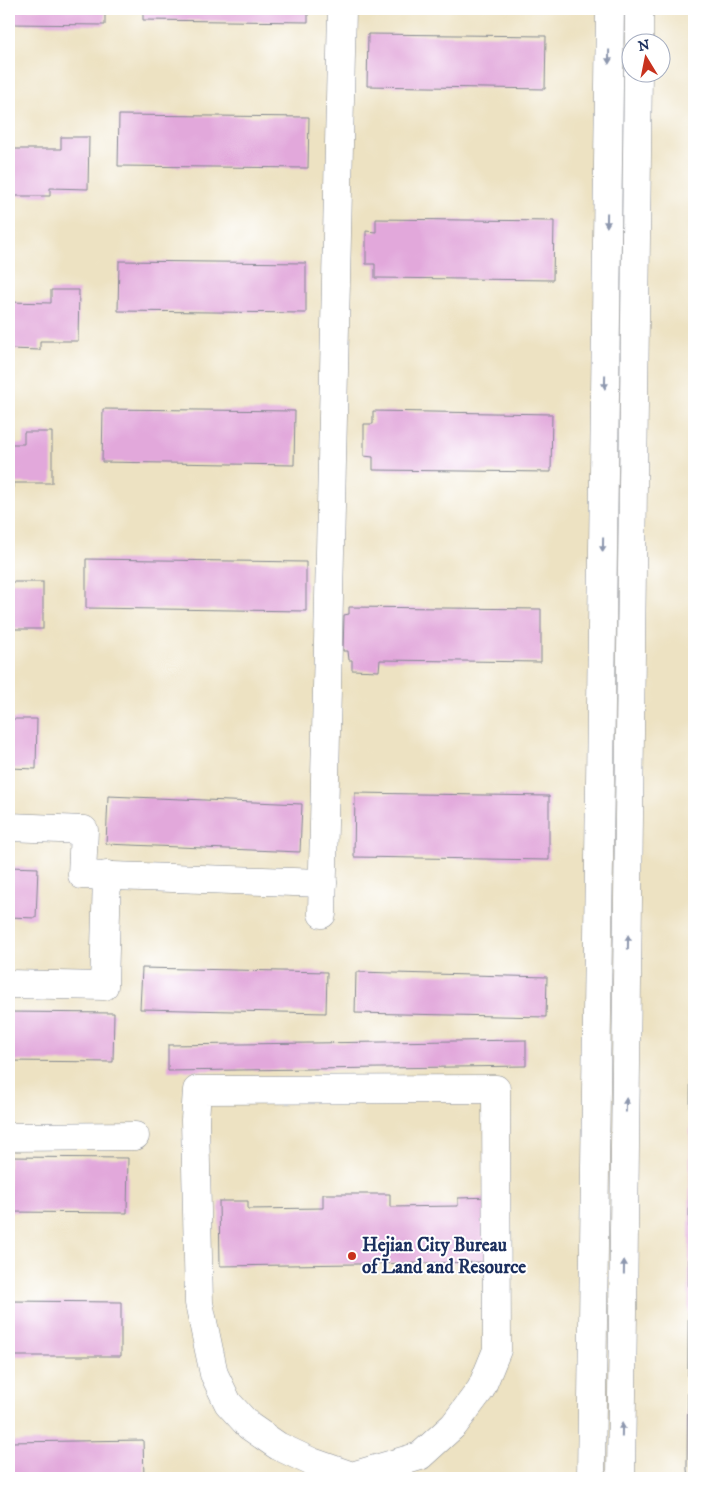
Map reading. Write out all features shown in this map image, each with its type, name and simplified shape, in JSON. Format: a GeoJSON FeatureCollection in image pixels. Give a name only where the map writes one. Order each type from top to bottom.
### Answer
{"type":"FeatureCollection","features":[{"type":"Feature","properties":{"kind":"street"},"geometry":{"type":"LineString","coordinates":[[322,914],[342,9]]}},
{"type":"Feature","properties":{"kind":"street"},"geometry":{"type":"LineString","coordinates":[[592,1478],[610,9]]}},
{"type":"Feature","properties":{"kind":"street"},"geometry":{"type":"LineString","coordinates":[[639,9],[639,32]]}},
{"type":"Feature","properties":{"kind":"street"},"geometry":{"type":"LineString","coordinates":[[621,1478],[638,82]]}},
{"type":"Feature","properties":{"kind":"street"},"geometry":{"type":"LineString","coordinates":[[9,828],[84,830],[82,875],[322,883]]}},
{"type":"Feature","properties":{"kind":"street"},"geometry":{"type":"LineString","coordinates":[[9,984],[104,986],[107,875]]}},
{"type":"Feature","properties":{"kind":"street"},"geometry":{"type":"LineString","coordinates":[[496,1089],[497,1350],[481,1389],[454,1425],[420,1456],[352,1477],[312,1462],[278,1446],[249,1426],[228,1403],[214,1374],[199,1303],[195,1129],[197,1090],[496,1089]]}},
{"type":"Feature","properties":{"kind":"street"},"geometry":{"type":"LineString","coordinates":[[9,1137],[136,1136]]}},
{"type":"Feature","properties":{"kind":"building"},"geometry":{"type":"Polygon","coordinates":[[[9,9],[105,9],[105,25],[9,24],[9,9]]]}},
{"type":"Feature","properties":{"kind":"building"},"geometry":{"type":"Polygon","coordinates":[[[143,9],[308,9],[308,22],[143,20],[143,9]]]}},
{"type":"Feature","properties":{"kind":"building"},"geometry":{"type":"Polygon","coordinates":[[[368,34],[546,36],[545,89],[367,86],[368,34]]]}},
{"type":"Feature","properties":{"kind":"building"},"geometry":{"type":"Polygon","coordinates":[[[119,115],[309,117],[308,168],[118,166],[119,115]]]}},
{"type":"Feature","properties":{"kind":"building"},"geometry":{"type":"Polygon","coordinates":[[[61,137],[89,137],[88,189],[50,188],[50,196],[9,196],[9,149],[61,149],[61,137]]]}},
{"type":"Feature","properties":{"kind":"building"},"geometry":{"type":"Polygon","coordinates":[[[376,219],[554,221],[553,280],[375,278],[375,264],[366,264],[366,231],[376,232],[376,219]]]}},
{"type":"Feature","properties":{"kind":"building"},"geometry":{"type":"Polygon","coordinates":[[[119,261],[306,263],[306,313],[118,311],[119,261]]]}},
{"type":"Feature","properties":{"kind":"building"},"geometry":{"type":"Polygon","coordinates":[[[51,290],[79,290],[78,341],[40,341],[40,350],[9,349],[9,302],[51,303],[51,290]]]}},
{"type":"Feature","properties":{"kind":"building"},"geometry":{"type":"Polygon","coordinates":[[[103,409],[295,411],[294,465],[102,462],[103,409]]]}},
{"type":"Feature","properties":{"kind":"building"},"geometry":{"type":"Polygon","coordinates":[[[373,411],[552,414],[551,472],[373,470],[373,457],[364,456],[364,424],[373,424],[373,411]]]}},
{"type":"Feature","properties":{"kind":"building"},"geometry":{"type":"Polygon","coordinates":[[[24,432],[52,432],[52,483],[13,483],[13,491],[9,491],[9,444],[24,444],[24,432]]]}},
{"type":"Feature","properties":{"kind":"building"},"geometry":{"type":"Polygon","coordinates":[[[86,559],[306,562],[306,611],[86,608],[86,559]]]}},
{"type":"Feature","properties":{"kind":"building"},"geometry":{"type":"Polygon","coordinates":[[[9,582],[43,582],[43,629],[9,629],[9,582]]]}},
{"type":"Feature","properties":{"kind":"building"},"geometry":{"type":"Polygon","coordinates":[[[349,607],[541,609],[541,662],[380,660],[379,671],[352,670],[352,660],[349,660],[348,651],[343,651],[344,615],[349,614],[349,607]]]}},
{"type":"Feature","properties":{"kind":"building"},"geometry":{"type":"Polygon","coordinates":[[[9,719],[37,719],[36,769],[9,768],[9,719]]]}},
{"type":"Feature","properties":{"kind":"building"},"geometry":{"type":"Polygon","coordinates":[[[693,781],[694,1478],[688,1478],[687,1469],[693,781]]]}},
{"type":"Feature","properties":{"kind":"building"},"geometry":{"type":"Polygon","coordinates":[[[355,793],[549,796],[549,860],[354,857],[355,793]]]}},
{"type":"Feature","properties":{"kind":"building"},"geometry":{"type":"Polygon","coordinates":[[[108,796],[302,804],[300,852],[106,844],[108,796]]]}},
{"type":"Feature","properties":{"kind":"building"},"geometry":{"type":"Polygon","coordinates":[[[9,867],[38,868],[36,918],[9,917],[9,867]]]}},
{"type":"Feature","properties":{"kind":"building"},"geometry":{"type":"Polygon","coordinates":[[[142,968],[327,972],[326,1013],[140,1009],[142,968]]]}},
{"type":"Feature","properties":{"kind":"building"},"geometry":{"type":"Polygon","coordinates":[[[356,972],[547,977],[546,1017],[355,1013],[356,972]]]}},
{"type":"Feature","properties":{"kind":"building"},"geometry":{"type":"Polygon","coordinates":[[[9,1012],[114,1013],[113,1062],[9,1061],[9,1012]]]}},
{"type":"Feature","properties":{"kind":"building"},"geometry":{"type":"Polygon","coordinates":[[[526,1040],[526,1066],[168,1071],[168,1045],[526,1040]]]}},
{"type":"Feature","properties":{"kind":"building"},"geometry":{"type":"Polygon","coordinates":[[[9,1157],[128,1158],[127,1213],[9,1212],[9,1157]]]}},
{"type":"Feature","properties":{"kind":"building"},"geometry":{"type":"Polygon","coordinates":[[[323,1194],[390,1194],[390,1207],[458,1206],[458,1198],[492,1197],[493,1262],[220,1266],[219,1201],[248,1201],[248,1209],[323,1208],[323,1194]]]}},
{"type":"Feature","properties":{"kind":"building"},"geometry":{"type":"Polygon","coordinates":[[[9,1301],[121,1302],[121,1356],[9,1356],[9,1301]]]}},
{"type":"Feature","properties":{"kind":"building"},"geometry":{"type":"Polygon","coordinates":[[[143,1440],[144,1478],[9,1478],[9,1442],[143,1440]]]}},
{"type":"Feature","properties":{"kind":"place","name":"Hejian City Bureau of Land and Resource"},"geometry":{"type":"Point","coordinates":[352,1256]}}]}
